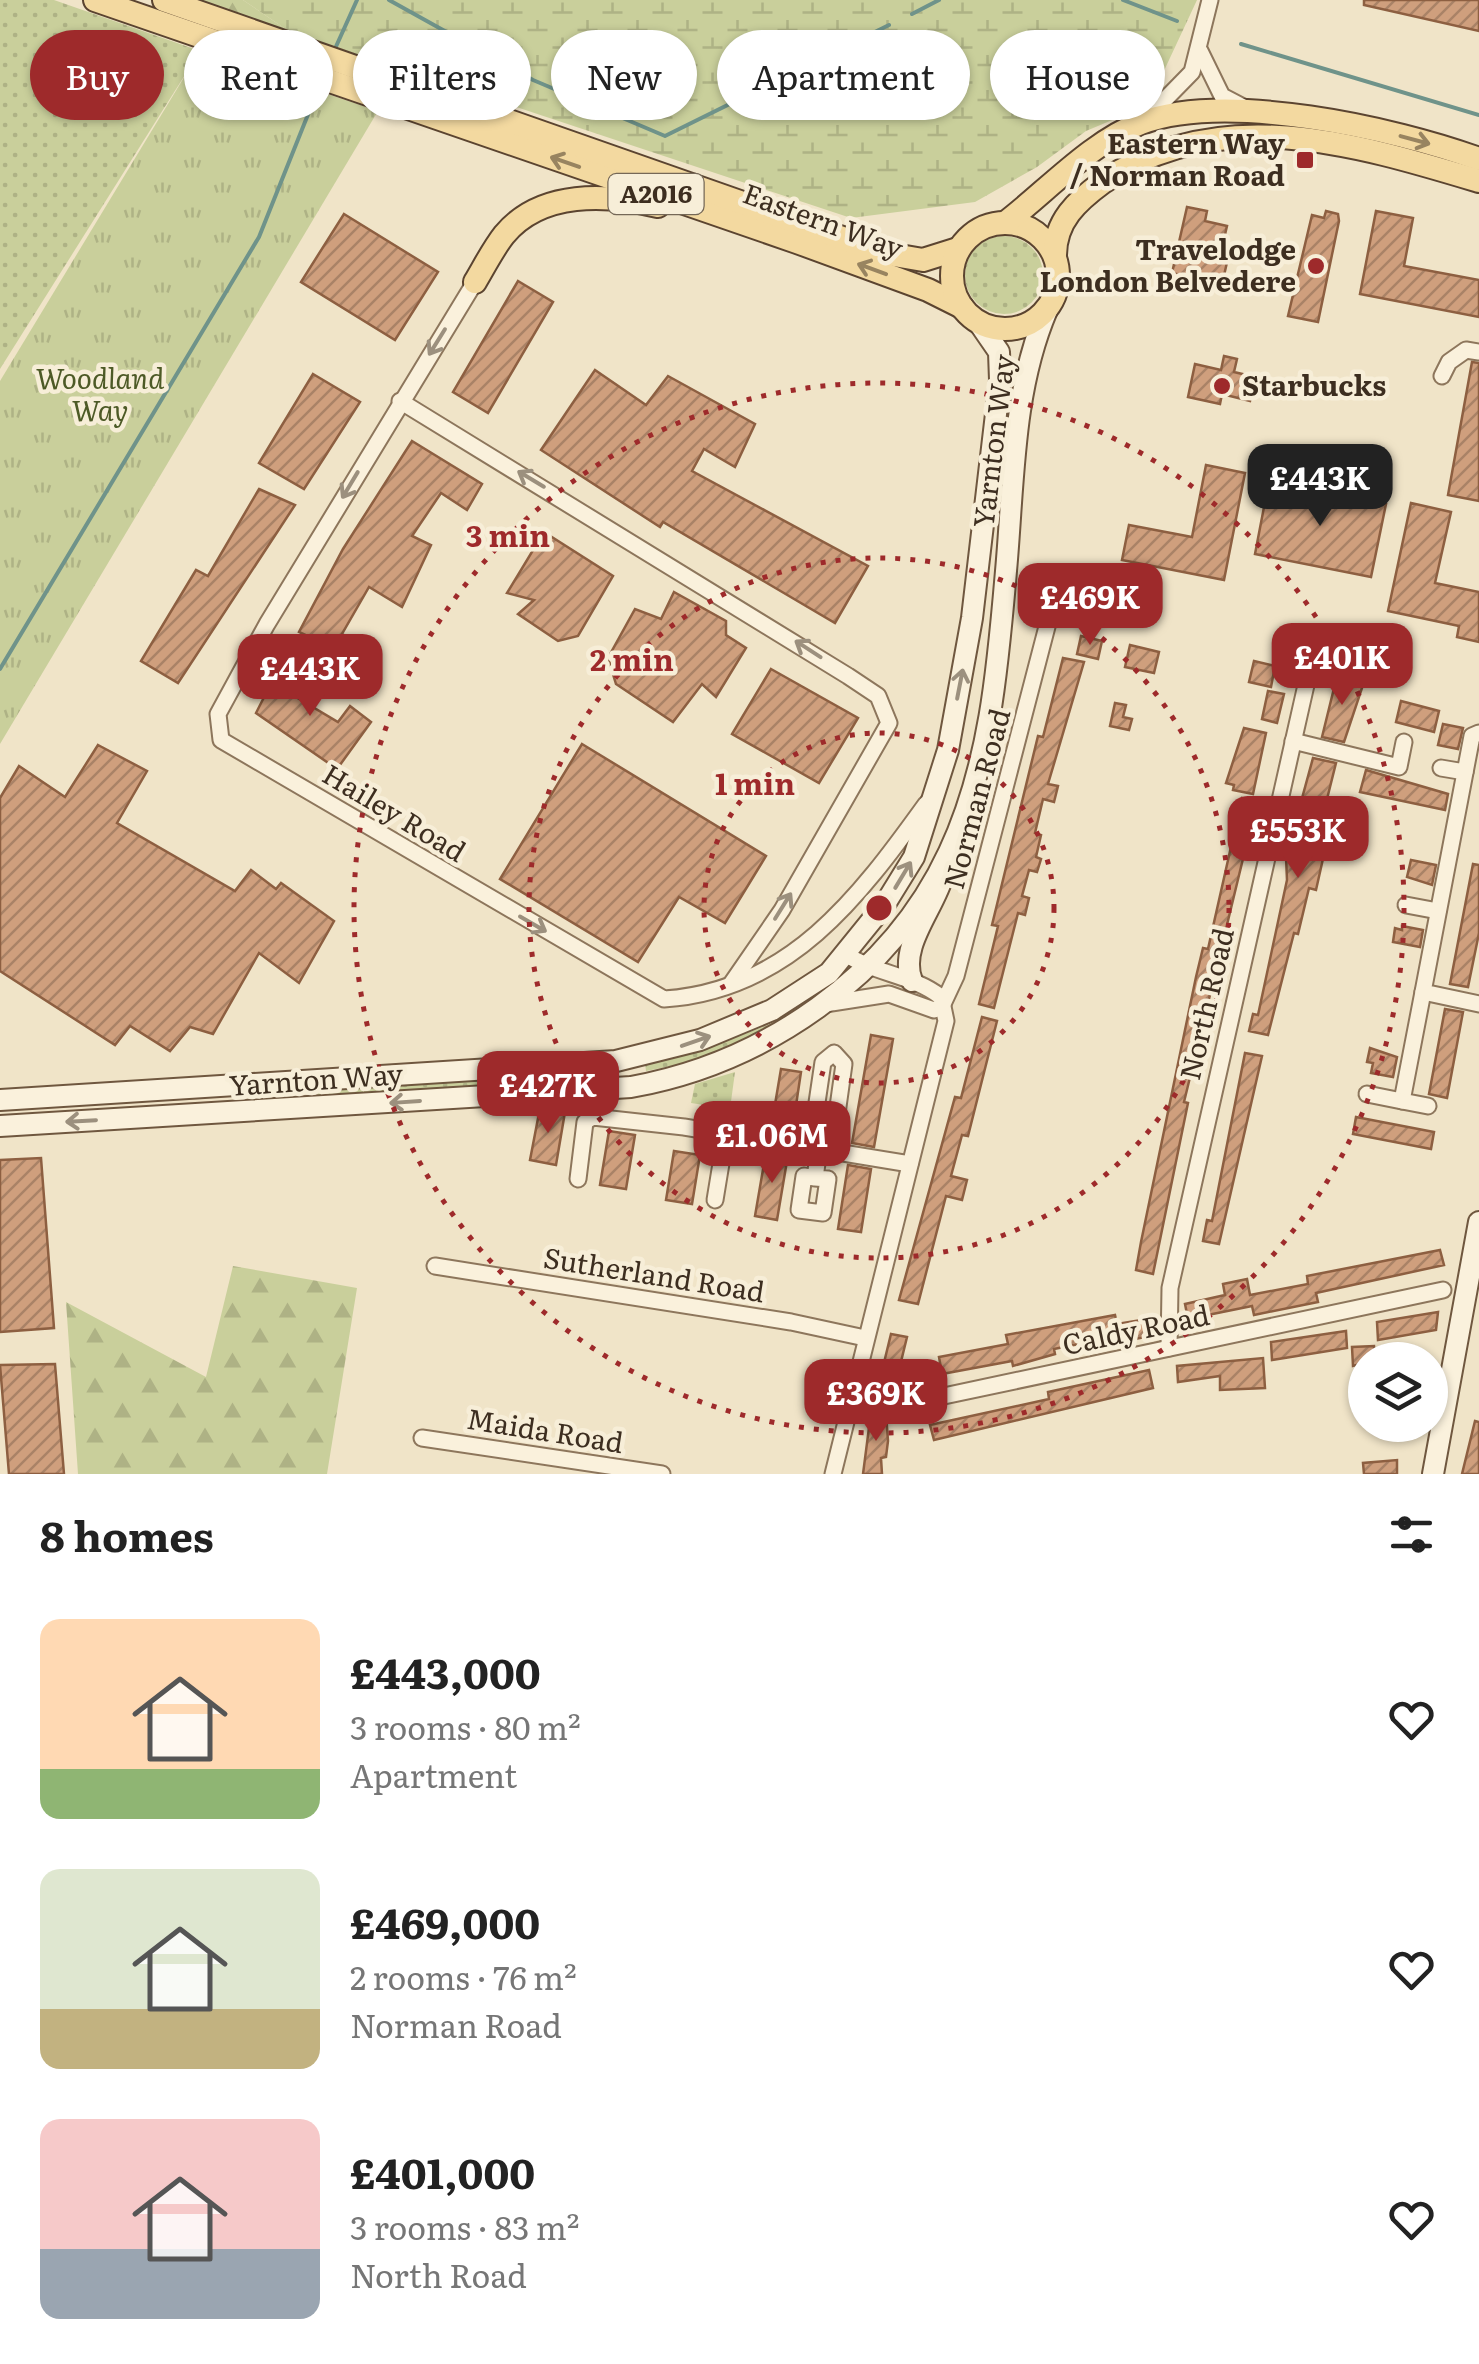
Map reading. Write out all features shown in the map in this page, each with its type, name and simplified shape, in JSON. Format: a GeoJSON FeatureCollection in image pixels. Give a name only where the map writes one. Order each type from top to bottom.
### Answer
{"type":"FeatureCollection","features":[{"type":"Feature","properties":{"kind":"main road","name":"Eastern Way"},"geometry":{"type":"LineString","coordinates":[[95,0],[199,30]]}},
{"type":"Feature","properties":{"kind":"main road","name":"Eastern Way"},"geometry":{"type":"LineString","coordinates":[[164,0],[234,30]]}},
{"type":"Feature","properties":{"kind":"main road","name":"Eastern Way"},"geometry":{"type":"LineString","coordinates":[[333,70],[888,254],[923,260],[958,249]]}},
{"type":"Feature","properties":{"kind":"main road","name":"Eastern Way"},"geometry":{"type":"LineString","coordinates":[[350,76],[928,290],[970,315]]}},
{"type":"Feature","properties":{"kind":"main road"},"geometry":{"type":"LineString","coordinates":[[1479,158],[1341,124],[1254,112],[1194,111],[1140,124],[1087,157],[1005,223],[980,229],[958,249],[952,282],[970,315],[1016,329],[1047,310],[1058,280],[1055,255],[1060,226],[1072,207],[1097,186],[1156,153],[1211,136],[1305,138],[1394,156],[1479,181]]}},
{"type":"Feature","properties":{"kind":"main road"},"geometry":{"type":"LineString","coordinates":[[475,282],[504,234],[526,215],[573,199],[644,203],[797,242]]}},
{"type":"Feature","properties":{"kind":"main road"},"geometry":{"type":"LineString","coordinates":[[1005,223],[1035,231],[1055,255]]}},
{"type":"Feature","properties":{"kind":"street"},"geometry":{"type":"LineString","coordinates":[[1140,124],[1181,86],[1202,41],[1210,0]]}},
{"type":"Feature","properties":{"kind":"street"},"geometry":{"type":"LineString","coordinates":[[1202,41],[1222,96],[1254,112]]}},
{"type":"Feature","properties":{"kind":"street","name":"Hailey Road"},"geometry":{"type":"LineString","coordinates":[[475,282],[400,402],[218,714],[220,740],[664,999],[694,997],[729,987],[799,950],[862,893],[928,801]]}},
{"type":"Feature","properties":{"kind":"street","name":"Yarnton Way"},"geometry":{"type":"LineString","coordinates":[[0,1126],[631,1086],[684,1076],[760,1045],[824,1004],[866,968],[914,911],[949,852],[984,741],[1001,628],[1023,389],[1047,310]]}},
{"type":"Feature","properties":{"kind":"street","name":"Yarnton Way"},"geometry":{"type":"LineString","coordinates":[[0,1100],[616,1060],[700,1040],[772,1010],[828,973],[847,955],[914,858],[928,801],[948,750],[984,534],[1001,365],[994,341],[970,315]]}},
{"type":"Feature","properties":{"kind":"street"},"geometry":{"type":"LineString","coordinates":[[1442,376],[1450,362],[1466,350],[1479,352]]}},
{"type":"Feature","properties":{"kind":"street"},"geometry":{"type":"LineString","coordinates":[[400,402],[762,620],[878,696],[889,723],[782,910],[729,987]]}},
{"type":"Feature","properties":{"kind":"street","name":"Norman Road"},"geometry":{"type":"LineString","coordinates":[[833,1474],[944,1032],[942,1006],[956,976],[1055,596]]}},
{"type":"Feature","properties":{"kind":"street","name":"North Road"},"geometry":{"type":"LineString","coordinates":[[1170,1348],[1170,1288],[1306,685],[1304,673]]}},
{"type":"Feature","properties":{"kind":"street"},"geometry":{"type":"LineString","coordinates":[[1402,1102],[1472,736],[1479,733]]}},
{"type":"Feature","properties":{"kind":"street"},"geometry":{"type":"LineString","coordinates":[[1293,741],[1398,766],[1404,742]]}},
{"type":"Feature","properties":{"kind":"street"},"geometry":{"type":"LineString","coordinates":[[1441,768],[1465,772]]}},
{"type":"Feature","properties":{"kind":"street"},"geometry":{"type":"LineString","coordinates":[[912,981],[908,970],[911,946],[937,900],[949,852]]}},
{"type":"Feature","properties":{"kind":"street"},"geometry":{"type":"LineString","coordinates":[[1406,905],[1438,911]]}},
{"type":"Feature","properties":{"kind":"street"},"geometry":{"type":"LineString","coordinates":[[847,955],[866,968],[883,969],[942,997],[942,1006],[934,1010],[888,994],[873,984],[866,968]]}},
{"type":"Feature","properties":{"kind":"street"},"geometry":{"type":"LineString","coordinates":[[1423,992],[1479,1004]]}},
{"type":"Feature","properties":{"kind":"street"},"geometry":{"type":"LineString","coordinates":[[824,1004],[888,994]]}},
{"type":"Feature","properties":{"kind":"street"},"geometry":{"type":"LineString","coordinates":[[1366,1094],[1428,1106]]}},
{"type":"Feature","properties":{"kind":"street"},"geometry":{"type":"LineString","coordinates":[[578,1178],[585,1122],[593,1118],[821,1142],[910,1164]]}},
{"type":"Feature","properties":{"kind":"street"},"geometry":{"type":"LineString","coordinates":[[715,1200],[726,1133]]}},
{"type":"Feature","properties":{"kind":"street"},"geometry":{"type":"LineString","coordinates":[[815,1178],[821,1142]]}},
{"type":"Feature","properties":{"kind":"street"},"geometry":{"type":"LineString","coordinates":[[1433,1474],[1479,1222]]}},
{"type":"Feature","properties":{"kind":"street","name":"Sutherland Road"},"geometry":{"type":"LineString","coordinates":[[434,1266],[791,1322],[865,1338]]}},
{"type":"Feature","properties":{"kind":"street","name":"Caldy Road"},"geometry":{"type":"LineString","coordinates":[[850,1396],[925,1400],[1433,1288]]}},
{"type":"Feature","properties":{"kind":"street","name":"Maida Road"},"geometry":{"type":"LineString","coordinates":[[422,1438],[662,1474]]}},
{"type":"Feature","properties":{"kind":"green space"},"geometry":{"type":"Polygon","coordinates":[[[0,0],[54,0],[140,30],[30,30],[30,120],[157,120],[0,369],[0,0]]]}},
{"type":"Feature","properties":{"kind":"green space"},"geometry":{"type":"Polygon","coordinates":[[[198,0],[243,0],[284,30],[198,0]]]}},
{"type":"Feature","properties":{"kind":"green space"},"geometry":{"type":"Polygon","coordinates":[[[243,0],[1197,0],[1165,69],[1165,30],[990,30],[990,120],[1112,120],[1086,131],[1037,167],[975,202],[851,218],[555,120],[697,120],[697,30],[551,30],[551,119],[531,112],[531,30],[353,30],[353,53],[333,46],[333,30],[287,30],[243,0]]]}},
{"type":"Feature","properties":{"kind":"green space"},"geometry":{"type":"Polygon","coordinates":[[[164,38],[184,45],[184,76],[164,108],[164,38]]]}},
{"type":"Feature","properties":{"kind":"green space","name":"Woodland Way"},"geometry":{"type":"Polygon","coordinates":[[[184,77],[184,120],[333,120],[333,96],[353,103],[353,120],[373,120],[0,744],[0,381],[158,120],[164,120],[164,110],[184,77]]]}},
{"type":"Feature","properties":{"kind":"green space"},"geometry":{"type":"Polygon","coordinates":[[[1004,236],[1019,239],[1031,248],[1040,260],[1040,290],[1031,302],[1019,311],[1004,314],[989,311],[977,302],[968,290],[965,275],[968,260],[977,248],[989,239],[1004,236]]]}},
{"type":"Feature","properties":{"kind":"green space"},"geometry":{"type":"Polygon","coordinates":[[[797,1014],[724,1050],[646,1071],[645,1063],[692,1054],[797,1014]]]}},
{"type":"Feature","properties":{"kind":"green space"},"geometry":{"type":"Polygon","coordinates":[[[612,1069],[613,1078],[315,1097],[325,1087],[612,1069]]]}},
{"type":"Feature","properties":{"kind":"green space"},"geometry":{"type":"Polygon","coordinates":[[[735,1072],[730,1109],[691,1103],[695,1084],[735,1072]]]}},
{"type":"Feature","properties":{"kind":"green space"},"geometry":{"type":"Polygon","coordinates":[[[233,1266],[357,1288],[327,1474],[78,1474],[66,1302],[206,1377],[233,1266]]]}},
{"type":"Feature","properties":{"kind":"building"},"geometry":{"type":"Polygon","coordinates":[[[1364,0],[1479,0],[1479,31],[1364,5],[1364,0]]]}},
{"type":"Feature","properties":{"kind":"building"},"geometry":{"type":"Polygon","coordinates":[[[1187,207],[1207,211],[1205,221],[1227,226],[1223,243],[1231,245],[1222,284],[1172,273],[1187,207]]]}},
{"type":"Feature","properties":{"kind":"building","name":"Travelodge London Belvedere"},"geometry":{"type":"Polygon","coordinates":[[[1326,211],[1338,214],[1339,221],[1318,322],[1288,316],[1312,215],[1324,218],[1326,211]]]}},
{"type":"Feature","properties":{"kind":"building"},"geometry":{"type":"Polygon","coordinates":[[[1376,211],[1413,218],[1404,266],[1479,280],[1479,317],[1360,294],[1376,211]]]}},
{"type":"Feature","properties":{"kind":"building"},"geometry":{"type":"Polygon","coordinates":[[[344,214],[438,272],[395,340],[301,282],[344,214]]]}},
{"type":"Feature","properties":{"kind":"building"},"geometry":{"type":"Polygon","coordinates":[[[518,281],[553,302],[488,413],[453,392],[518,281]]]}},
{"type":"Feature","properties":{"kind":"building","name":"Starbucks"},"geometry":{"type":"Polygon","coordinates":[[[1224,356],[1237,359],[1234,372],[1255,377],[1250,401],[1222,394],[1220,404],[1188,397],[1195,364],[1221,370],[1224,356]]]}},
{"type":"Feature","properties":{"kind":"building"},"geometry":{"type":"Polygon","coordinates":[[[1472,362],[1479,363],[1479,501],[1448,495],[1472,362]]]}},
{"type":"Feature","properties":{"kind":"building"},"geometry":{"type":"Polygon","coordinates":[[[595,370],[646,405],[668,376],[755,424],[735,467],[704,449],[692,471],[868,566],[835,623],[663,522],[660,527],[541,450],[595,370]]]}},
{"type":"Feature","properties":{"kind":"building"},"geometry":{"type":"Polygon","coordinates":[[[313,374],[360,402],[304,489],[259,463],[313,374]]]}},
{"type":"Feature","properties":{"kind":"building"},"geometry":{"type":"Polygon","coordinates":[[[412,441],[482,484],[467,510],[441,493],[412,536],[431,545],[402,607],[369,587],[342,634],[369,648],[362,662],[299,632],[343,549],[412,441]]]}},
{"type":"Feature","properties":{"kind":"building"},"geometry":{"type":"Polygon","coordinates":[[[1206,465],[1245,473],[1224,580],[1122,560],[1129,525],[1192,537],[1206,465]]]}},
{"type":"Feature","properties":{"kind":"building"},"geometry":{"type":"Polygon","coordinates":[[[1269,481],[1386,504],[1371,577],[1255,554],[1269,481]]]}},
{"type":"Feature","properties":{"kind":"building"},"geometry":{"type":"Polygon","coordinates":[[[259,489],[295,505],[178,683],[141,661],[196,570],[208,576],[259,489]]]}},
{"type":"Feature","properties":{"kind":"building"},"geometry":{"type":"Polygon","coordinates":[[[1411,503],[1451,512],[1435,583],[1479,592],[1479,642],[1457,637],[1459,626],[1388,611],[1411,503]]]}},
{"type":"Feature","properties":{"kind":"building"},"geometry":{"type":"Polygon","coordinates":[[[544,532],[613,576],[578,636],[558,641],[518,614],[534,600],[507,593],[544,532]]]}},
{"type":"Feature","properties":{"kind":"building"},"geometry":{"type":"Polygon","coordinates":[[[674,592],[726,621],[726,635],[746,648],[716,697],[702,684],[673,722],[616,684],[608,658],[635,609],[661,619],[674,592]]]}},
{"type":"Feature","properties":{"kind":"building"},"geometry":{"type":"Polygon","coordinates":[[[1081,636],[1102,641],[1098,659],[1077,654],[1081,636]]]}},
{"type":"Feature","properties":{"kind":"building"},"geometry":{"type":"Polygon","coordinates":[[[1130,645],[1159,652],[1154,673],[1125,667],[1130,645]]]}},
{"type":"Feature","properties":{"kind":"building"},"geometry":{"type":"Polygon","coordinates":[[[1063,658],[1084,662],[1048,784],[1058,786],[1054,802],[1043,799],[1035,833],[1041,835],[1036,857],[1041,859],[1037,872],[1029,870],[1022,896],[1029,898],[1025,915],[1018,913],[994,1008],[979,1004],[998,926],[992,925],[1038,736],[1043,737],[1063,658]]]}},
{"type":"Feature","properties":{"kind":"building"},"geometry":{"type":"Polygon","coordinates":[[[1254,661],[1275,666],[1271,687],[1249,682],[1254,661]]]}},
{"type":"Feature","properties":{"kind":"building"},"geometry":{"type":"Polygon","coordinates":[[[282,662],[308,675],[296,697],[338,722],[350,706],[371,722],[337,769],[256,713],[282,662]]]}},
{"type":"Feature","properties":{"kind":"building"},"geometry":{"type":"Polygon","coordinates":[[[771,669],[858,718],[819,783],[732,734],[771,669]]]}},
{"type":"Feature","properties":{"kind":"building"},"geometry":{"type":"Polygon","coordinates":[[[1337,676],[1364,682],[1344,742],[1322,737],[1337,676]]]}},
{"type":"Feature","properties":{"kind":"building"},"geometry":{"type":"Polygon","coordinates":[[[1268,691],[1284,694],[1277,723],[1262,719],[1268,691]]]}},
{"type":"Feature","properties":{"kind":"building"},"geometry":{"type":"Polygon","coordinates":[[[1401,701],[1439,711],[1434,732],[1396,722],[1401,701]]]}},
{"type":"Feature","properties":{"kind":"building"},"geometry":{"type":"Polygon","coordinates":[[[1115,703],[1126,705],[1123,717],[1132,719],[1129,730],[1110,726],[1115,703]]]}},
{"type":"Feature","properties":{"kind":"building"},"geometry":{"type":"Polygon","coordinates":[[[1443,724],[1463,728],[1458,749],[1438,745],[1443,724]]]}},
{"type":"Feature","properties":{"kind":"building"},"geometry":{"type":"Polygon","coordinates":[[[1244,728],[1266,733],[1253,794],[1233,790],[1234,785],[1226,783],[1244,728]]]}},
{"type":"Feature","properties":{"kind":"building"},"geometry":{"type":"Polygon","coordinates":[[[582,744],[766,856],[725,923],[679,897],[638,962],[500,879],[582,744]]]}},
{"type":"Feature","properties":{"kind":"building"},"geometry":{"type":"Polygon","coordinates":[[[98,745],[147,771],[117,823],[235,891],[251,870],[276,889],[281,883],[334,921],[299,983],[259,953],[213,1034],[190,1027],[170,1051],[130,1026],[115,1045],[0,971],[0,798],[19,766],[65,797],[98,745]]]}},
{"type":"Feature","properties":{"kind":"building"},"geometry":{"type":"Polygon","coordinates":[[[1313,758],[1336,763],[1324,811],[1333,814],[1316,890],[1309,888],[1298,934],[1294,933],[1268,1035],[1249,1031],[1253,1014],[1258,1015],[1287,880],[1286,857],[1313,758]]]}},
{"type":"Feature","properties":{"kind":"building"},"geometry":{"type":"Polygon","coordinates":[[[1366,770],[1448,794],[1445,810],[1360,792],[1366,770]]]}},
{"type":"Feature","properties":{"kind":"building"},"geometry":{"type":"Polygon","coordinates":[[[1242,798],[1257,801],[1184,1102],[1188,1103],[1153,1274],[1136,1270],[1141,1242],[1196,977],[1203,948],[1208,949],[1242,798]]]}},
{"type":"Feature","properties":{"kind":"building"},"geometry":{"type":"Polygon","coordinates":[[[1411,860],[1436,865],[1432,885],[1407,877],[1411,860]]]}},
{"type":"Feature","properties":{"kind":"building"},"geometry":{"type":"Polygon","coordinates":[[[1473,864],[1479,865],[1479,933],[1468,987],[1450,984],[1473,864]]]}},
{"type":"Feature","properties":{"kind":"building"},"geometry":{"type":"Polygon","coordinates":[[[1402,926],[1423,930],[1420,947],[1393,942],[1395,928],[1402,930],[1402,926]]]}},
{"type":"Feature","properties":{"kind":"building"},"geometry":{"type":"Polygon","coordinates":[[[1445,1009],[1463,1012],[1447,1098],[1429,1094],[1445,1009]]]}},
{"type":"Feature","properties":{"kind":"building"},"geometry":{"type":"Polygon","coordinates":[[[982,1017],[997,1021],[968,1136],[962,1135],[951,1176],[967,1180],[962,1200],[946,1196],[918,1304],[899,1300],[955,1097],[961,1098],[982,1017]]]}},
{"type":"Feature","properties":{"kind":"building"},"geometry":{"type":"Polygon","coordinates":[[[871,1035],[893,1039],[874,1147],[852,1143],[871,1035]]]}},
{"type":"Feature","properties":{"kind":"building"},"geometry":{"type":"Polygon","coordinates":[[[1370,1048],[1397,1057],[1393,1077],[1371,1073],[1373,1063],[1367,1062],[1370,1048]]]}},
{"type":"Feature","properties":{"kind":"building"},"geometry":{"type":"Polygon","coordinates":[[[1245,1053],[1262,1056],[1219,1244],[1203,1241],[1207,1220],[1212,1221],[1245,1053]]]}},
{"type":"Feature","properties":{"kind":"building"},"geometry":{"type":"Polygon","coordinates":[[[781,1069],[801,1072],[792,1132],[771,1128],[781,1069]]]}},
{"type":"Feature","properties":{"kind":"building"},"geometry":{"type":"Polygon","coordinates":[[[540,1108],[565,1112],[556,1165],[530,1160],[540,1108]]]}},
{"type":"Feature","properties":{"kind":"building"},"geometry":{"type":"Polygon","coordinates":[[[1356,1117],[1434,1132],[1431,1149],[1353,1134],[1356,1117]]]}},
{"type":"Feature","properties":{"kind":"building"},"geometry":{"type":"Polygon","coordinates":[[[609,1131],[635,1135],[626,1189],[600,1185],[609,1131]]]}},
{"type":"Feature","properties":{"kind":"building"},"geometry":{"type":"Polygon","coordinates":[[[674,1151],[700,1155],[692,1204],[666,1200],[674,1151]]]}},
{"type":"Feature","properties":{"kind":"building"},"geometry":{"type":"Polygon","coordinates":[[[766,1152],[788,1155],[777,1220],[755,1216],[766,1152]]]}},
{"type":"Feature","properties":{"kind":"building"},"geometry":{"type":"Polygon","coordinates":[[[41,1158],[54,1328],[0,1332],[0,1160],[41,1158]]]}},
{"type":"Feature","properties":{"kind":"building"},"geometry":{"type":"Polygon","coordinates":[[[848,1165],[871,1169],[861,1232],[838,1229],[848,1165]]]}},
{"type":"Feature","properties":{"kind":"building"},"geometry":{"type":"Polygon","coordinates":[[[1440,1250],[1444,1265],[1316,1293],[1318,1302],[1254,1315],[1252,1306],[1188,1319],[1185,1304],[1225,1295],[1223,1284],[1247,1279],[1250,1295],[1308,1284],[1307,1276],[1440,1250]]]}},
{"type":"Feature","properties":{"kind":"building"},"geometry":{"type":"Polygon","coordinates":[[[1438,1312],[1436,1330],[1378,1340],[1377,1322],[1438,1312]]]}},
{"type":"Feature","properties":{"kind":"building"},"geometry":{"type":"Polygon","coordinates":[[[1115,1315],[1117,1324],[1154,1318],[1156,1335],[1124,1341],[1123,1335],[1054,1349],[1055,1354],[1013,1366],[1012,1361],[942,1374],[939,1357],[1008,1344],[1006,1335],[1115,1315]]]}},
{"type":"Feature","properties":{"kind":"building"},"geometry":{"type":"Polygon","coordinates":[[[1346,1331],[1347,1348],[1272,1360],[1271,1342],[1346,1331]]]}},
{"type":"Feature","properties":{"kind":"building"},"geometry":{"type":"Polygon","coordinates":[[[891,1334],[907,1337],[897,1378],[881,1375],[891,1334]]]}},
{"type":"Feature","properties":{"kind":"building"},"geometry":{"type":"Polygon","coordinates":[[[1263,1358],[1265,1388],[1220,1390],[1220,1376],[1178,1382],[1177,1366],[1263,1358]]]}},
{"type":"Feature","properties":{"kind":"building"},"geometry":{"type":"Polygon","coordinates":[[[55,1364],[64,1474],[9,1474],[0,1365],[55,1364]]]}},
{"type":"Feature","properties":{"kind":"building"},"geometry":{"type":"Polygon","coordinates":[[[1149,1370],[1153,1388],[934,1440],[930,1425],[1049,1399],[1048,1392],[1149,1370]]]}},
{"type":"Feature","properties":{"kind":"building"},"geometry":{"type":"Polygon","coordinates":[[[871,1412],[886,1413],[888,1441],[886,1457],[881,1458],[882,1474],[863,1474],[871,1412]]]}},
{"type":"Feature","properties":{"kind":"building"},"geometry":{"type":"Polygon","coordinates":[[[1475,1421],[1479,1422],[1479,1474],[1462,1474],[1475,1421]]]}},
{"type":"Feature","properties":{"kind":"building"},"geometry":{"type":"Polygon","coordinates":[[[1397,1460],[1397,1474],[1364,1474],[1363,1463],[1397,1460]]]}},
{"type":"Feature","properties":{"kind":"waterway"},"geometry":{"type":"LineString","coordinates":[[334,51],[357,0]]}},
{"type":"Feature","properties":{"kind":"waterway"},"geometry":{"type":"LineString","coordinates":[[389,0],[533,80],[665,136],[889,25]]}},
{"type":"Feature","properties":{"kind":"waterway"},"geometry":{"type":"LineString","coordinates":[[912,14],[939,0]]}},
{"type":"Feature","properties":{"kind":"waterway"},"geometry":{"type":"LineString","coordinates":[[1123,0],[1177,21]]}},
{"type":"Feature","properties":{"kind":"waterway"},"geometry":{"type":"LineString","coordinates":[[1241,44],[1479,115]]}},
{"type":"Feature","properties":{"kind":"waterway"},"geometry":{"type":"LineString","coordinates":[[0,669],[259,237],[306,120]]}},
{"type":"Feature","properties":{"kind":"place","name":"Eastern Way / Norman Road"},"geometry":{"type":"Point","coordinates":[1305,160]}},
{"type":"Feature","properties":{"kind":"place","name":"Travelodge London Belvedere"},"geometry":{"type":"Point","coordinates":[1316,266]}},
{"type":"Feature","properties":{"kind":"place","name":"Starbucks"},"geometry":{"type":"Point","coordinates":[1222,386]}}]}
